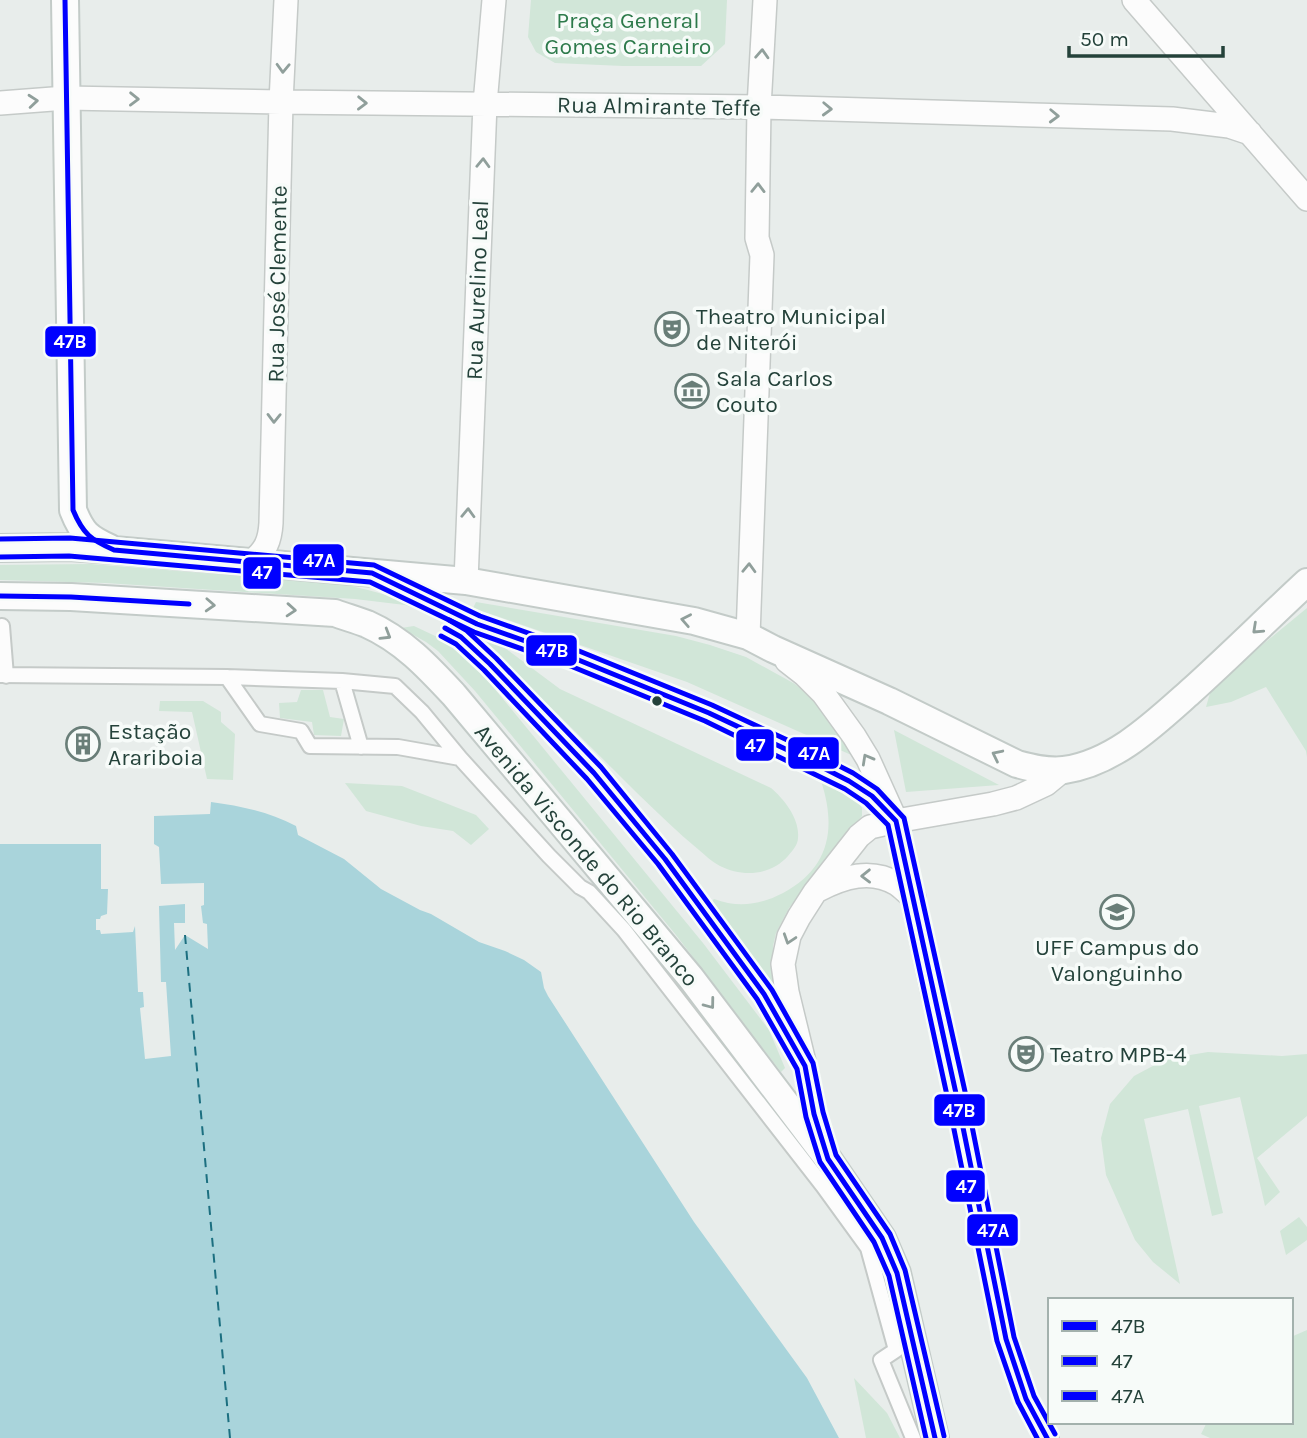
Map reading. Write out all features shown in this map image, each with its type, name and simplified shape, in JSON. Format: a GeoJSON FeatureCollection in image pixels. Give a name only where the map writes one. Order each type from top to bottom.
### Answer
{"type":"FeatureCollection","features":[{"type":"Feature","properties":{"kind":"main road"},"geometry":{"type":"LineString","coordinates":[[65,0],[73,510],[79,526],[89,539],[114,550]]}},
{"type":"Feature","properties":{"kind":"main road"},"geometry":{"type":"LineString","coordinates":[[0,548],[69,547],[114,550],[466,581],[694,621],[748,636],[1017,764],[1038,770],[1063,770],[1089,764],[1139,735],[1205,678],[1307,582]]}},
{"type":"Feature","properties":{"kind":"main road","name":"Avenida Visconde do Rio Branco"},"geometry":{"type":"LineString","coordinates":[[0,596],[71,597],[335,613],[366,624],[414,654],[454,695],[691,978],[828,1159],[882,1238],[897,1273],[935,1438]]}},
{"type":"Feature","properties":{"kind":"street","name":"Rua José Clemente"},"geometry":{"type":"LineString","coordinates":[[251,562],[267,545],[271,523],[286,0]]}},
{"type":"Feature","properties":{"kind":"street","name":"Rua Aurelino Leal"},"geometry":{"type":"LineString","coordinates":[[466,581],[485,104],[495,0]]}},
{"type":"Feature","properties":{"kind":"street"},"geometry":{"type":"LineString","coordinates":[[748,636],[762,255],[757,238],[759,107],[765,0]]}},
{"type":"Feature","properties":{"kind":"street"},"geometry":{"type":"LineString","coordinates":[[1134,0],[1307,199]]}},
{"type":"Feature","properties":{"kind":"street"},"geometry":{"type":"LineString","coordinates":[[1172,119],[1195,102],[1199,75]]}},
{"type":"Feature","properties":{"kind":"street","name":"Rua Almirante Teffe"},"geometry":{"type":"LineString","coordinates":[[0,103],[66,98],[759,107],[1172,119],[1229,126],[1250,134]]}},
{"type":"Feature","properties":{"kind":"street"},"geometry":{"type":"LineString","coordinates":[[2,626],[3,675],[227,677],[342,681],[395,686],[422,712],[460,758],[560,867],[589,892],[624,930],[823,1186],[867,1248],[896,1350],[881,1360],[913,1438]]}},
{"type":"Feature","properties":{"kind":"street"},"geometry":{"type":"LineString","coordinates":[[773,649],[805,675],[838,713],[868,759],[896,821],[957,1098],[1006,1339],[1026,1399],[1047,1438]]}},
{"type":"Feature","properties":{"kind":"street"},"geometry":{"type":"LineString","coordinates":[[227,677],[260,724],[301,731],[310,747],[397,747],[460,758]]}},
{"type":"Feature","properties":{"kind":"street"},"geometry":{"type":"LineString","coordinates":[[342,681],[361,747]]}},
{"type":"Feature","properties":{"kind":"street"},"geometry":{"type":"LineString","coordinates":[[828,1159],[814,1114],[783,964],[789,936],[815,892],[859,836],[870,827],[1016,798],[1046,784],[1063,770]]}},
{"type":"Feature","properties":{"kind":"street"},"geometry":{"type":"LineString","coordinates":[[815,892],[846,878],[863,875],[879,876],[896,884],[914,898]]}},
{"type":"Feature","properties":{"kind":"green space","name":"Praça General Gomes Carneiro"},"geometry":{"type":"Polygon","coordinates":[[[531,0],[727,0],[725,44],[701,66],[555,63],[536,52],[528,37],[531,0]]]}},
{"type":"Feature","properties":{"kind":"green space"},"geometry":{"type":"Polygon","coordinates":[[[91,564],[342,584],[408,601],[497,642],[560,689],[771,788],[794,817],[798,831],[797,843],[781,863],[764,871],[737,872],[717,864],[659,814],[492,649],[476,636],[405,605],[355,599],[105,583],[0,580],[0,565],[91,564]]]}},
{"type":"Feature","properties":{"kind":"green space"},"geometry":{"type":"Polygon","coordinates":[[[476,602],[676,636],[746,657],[795,684],[813,699],[858,758],[687,682],[473,608],[476,602]]]}},
{"type":"Feature","properties":{"kind":"green space"},"geometry":{"type":"Polygon","coordinates":[[[1307,608],[1307,757],[1306,751],[1266,687],[1231,702],[1206,707],[1212,686],[1307,608]]]}},
{"type":"Feature","properties":{"kind":"green space"},"geometry":{"type":"Polygon","coordinates":[[[414,626],[450,643],[485,677],[703,943],[769,1030],[785,1068],[781,1072],[676,935],[475,691],[438,651],[401,628],[414,626]]]}},
{"type":"Feature","properties":{"kind":"green space"},"geometry":{"type":"Polygon","coordinates":[[[301,690],[323,690],[330,717],[344,719],[341,736],[314,735],[312,722],[280,718],[279,703],[297,702],[301,690]]]}},
{"type":"Feature","properties":{"kind":"green space"},"geometry":{"type":"Polygon","coordinates":[[[160,701],[203,701],[221,712],[221,722],[235,734],[233,780],[207,779],[192,712],[159,711],[160,701]]]}},
{"type":"Feature","properties":{"kind":"green space"},"geometry":{"type":"Polygon","coordinates":[[[894,730],[999,785],[906,792],[894,730]]]}},
{"type":"Feature","properties":{"kind":"green space"},"geometry":{"type":"Polygon","coordinates":[[[821,781],[857,800],[862,808],[862,816],[789,908],[776,933],[773,946],[772,985],[711,902],[714,899],[749,904],[766,900],[783,893],[811,872],[825,846],[828,831],[826,799],[821,781]]]}},
{"type":"Feature","properties":{"kind":"green space"},"geometry":{"type":"Polygon","coordinates":[[[345,783],[402,786],[476,815],[489,829],[471,845],[453,831],[421,826],[366,811],[345,783]]]}},
{"type":"Feature","properties":{"kind":"green space"},"geometry":{"type":"Polygon","coordinates":[[[1208,1052],[1282,1056],[1307,1054],[1307,1116],[1257,1158],[1280,1192],[1265,1206],[1240,1097],[1199,1106],[1223,1213],[1212,1216],[1188,1109],[1144,1119],[1180,1284],[1153,1262],[1135,1240],[1106,1175],[1101,1138],[1110,1104],[1134,1076],[1166,1059],[1208,1052]]]}},
{"type":"Feature","properties":{"kind":"green space"},"geometry":{"type":"Polygon","coordinates":[[[1299,1217],[1307,1227],[1307,1240],[1286,1255],[1280,1231],[1299,1217]]]}},
{"type":"Feature","properties":{"kind":"green space"},"geometry":{"type":"Polygon","coordinates":[[[1307,1330],[1307,1438],[1210,1438],[1201,1434],[1206,1424],[1293,1424],[1293,1336],[1307,1330]]]}},
{"type":"Feature","properties":{"kind":"green space"},"geometry":{"type":"Polygon","coordinates":[[[854,1378],[887,1413],[900,1438],[866,1438],[854,1378]]]}},
{"type":"Feature","properties":{"kind":"water"},"geometry":{"type":"Polygon","coordinates":[[[211,802],[255,810],[296,826],[298,835],[344,859],[381,889],[479,942],[524,960],[541,972],[548,996],[694,1222],[807,1378],[839,1438],[0,1438],[0,844],[154,844],[154,816],[210,814],[211,802]]]}},
{"type":"Feature","properties":{"kind":"pier"},"geometry":{"type":"Polygon","coordinates":[[[101,844],[154,844],[159,847],[161,884],[204,883],[204,905],[201,906],[203,923],[207,924],[208,949],[185,935],[175,950],[174,923],[185,923],[185,904],[159,906],[161,982],[166,982],[171,1056],[145,1059],[140,1008],[144,1007],[143,992],[138,992],[135,926],[133,932],[101,934],[100,930],[96,930],[96,919],[107,914],[108,889],[101,889],[101,844]]]}},
{"type":"Feature","properties":{"kind":"ferry route"},"geometry":{"type":"LineString","coordinates":[[185,935],[230,1438]]}},
{"type":"Feature","properties":{"kind":"transit line","name":"47B"},"geometry":{"type":"LineString","coordinates":[[65,0],[73,510],[84,531],[99,543],[114,550],[372,573],[477,624],[576,659],[709,713],[849,781],[872,796],[896,821],[957,1098],[1006,1339],[1026,1399],[1047,1438]]}},
{"type":"Feature","properties":{"kind":"transit line","name":"47A"},"geometry":{"type":"LineString","coordinates":[[0,539],[70,538],[374,565],[480,616],[579,651],[712,705],[798,745],[853,773],[877,789],[904,818],[966,1096],[1014,1337],[1034,1396],[1048,1421]]}},
{"type":"Feature","properties":{"kind":"transit line","name":"47"},"geometry":{"type":"LineString","coordinates":[[0,557],[69,556],[370,582],[474,632],[573,667],[705,721],[845,789],[866,803],[888,825],[997,1341],[1018,1402],[1037,1438]]}},
{"type":"Feature","properties":{"kind":"transit line","name":"47B"},"geometry":{"type":"LineString","coordinates":[[0,596],[189,604]]}},
{"type":"Feature","properties":{"kind":"transit line","name":"47A"},"geometry":{"type":"LineString","coordinates":[[449,620],[466,630],[496,658],[601,767],[672,854],[772,990],[813,1063],[823,1112],[836,1155],[890,1234],[905,1270],[944,1436]]}},
{"type":"Feature","properties":{"kind":"transit line","name":"47B"},"geometry":{"type":"LineString","coordinates":[[445,628],[461,637],[490,664],[594,773],[665,859],[764,994],[805,1066],[814,1114],[828,1159],[882,1238],[897,1273],[935,1438]]}},
{"type":"Feature","properties":{"kind":"transit line","name":"47"},"geometry":{"type":"LineString","coordinates":[[441,636],[456,644],[484,670],[587,779],[658,864],[757,999],[797,1069],[806,1117],[820,1162],[874,1242],[889,1276],[926,1438]]}},
{"type":"Feature","properties":{"kind":"transit line","name":"47A"},"geometry":{"type":"LineString","coordinates":[[1049,1424],[1055,1434]]}},
{"type":"Feature","properties":{"kind":"place","name":"Theatro Municipal de Niterói"},"geometry":{"type":"Point","coordinates":[672,329]}},
{"type":"Feature","properties":{"kind":"place","name":"Sala Carlos Couto"},"geometry":{"type":"Point","coordinates":[692,391]}},
{"type":"Feature","properties":{"kind":"place","name":"Estação Arariboia"},"geometry":{"type":"Point","coordinates":[83,744]}},
{"type":"Feature","properties":{"kind":"place","name":"UFF Campus do Valonguinho"},"geometry":{"type":"Point","coordinates":[1117,912]}},
{"type":"Feature","properties":{"kind":"place","name":"Teatro MPB-4"},"geometry":{"type":"Point","coordinates":[1026,1054]}}]}
